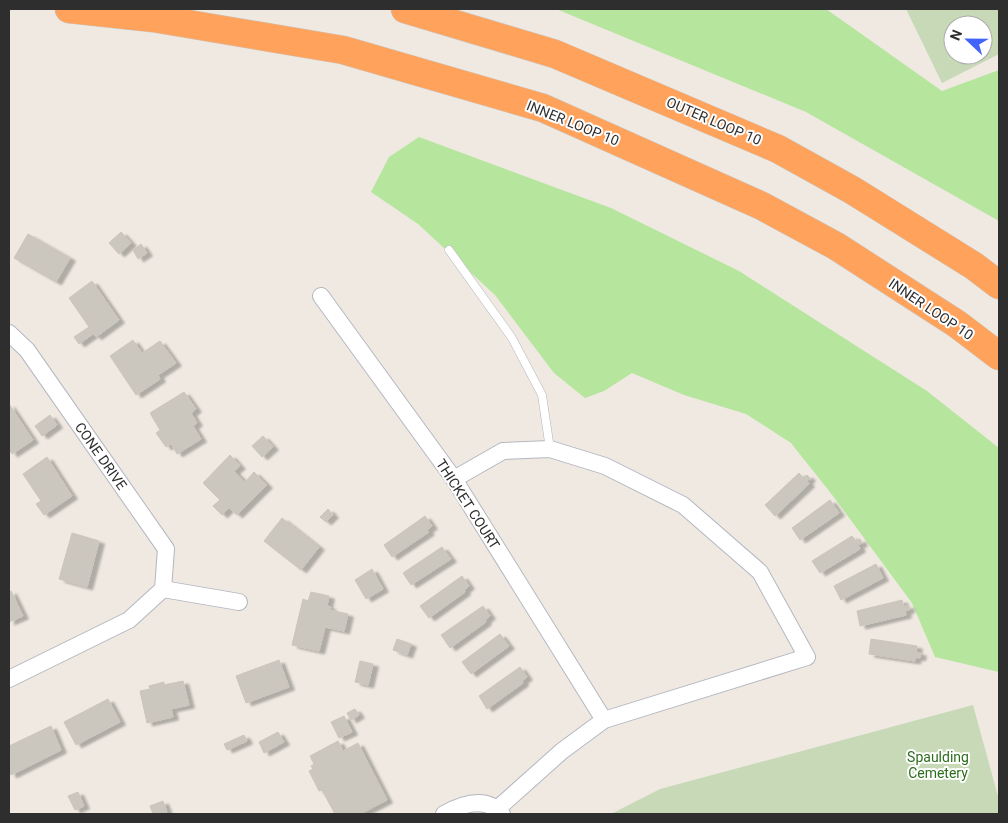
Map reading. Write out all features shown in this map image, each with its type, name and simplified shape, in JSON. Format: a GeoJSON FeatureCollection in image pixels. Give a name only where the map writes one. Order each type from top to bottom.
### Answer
{"type":"FeatureCollection","features":[{"type":"Feature","properties":{"kind":"highway","name":"INNER LOOP 10"},"geometry":{"type":"LineString","coordinates":[[69,9],[153,18],[343,50],[543,108],[762,206],[844,252],[957,324],[999,356]]}},
{"type":"Feature","properties":{"kind":"highway","name":"OUTER LOOP 10"},"geometry":{"type":"LineString","coordinates":[[405,9],[555,54],[778,149],[852,190],[974,266],[999,285]]}},
{"type":"Feature","properties":{"kind":"street","name":"THICKET COURT"},"geometry":{"type":"LineString","coordinates":[[321,296],[454,479],[604,720]]}},
{"type":"Feature","properties":{"kind":"street","name":"CONE DRIVE"},"geometry":{"type":"LineString","coordinates":[[9,333],[27,350],[166,549],[164,589]]}},
{"type":"Feature","properties":{"kind":"street"},"geometry":{"type":"LineString","coordinates":[[444,814],[471,802],[484,804],[499,812],[562,751],[604,720],[807,657],[760,572],[683,505],[605,466],[550,449],[503,451],[454,479]]}},
{"type":"Feature","properties":{"kind":"street"},"geometry":{"type":"LineString","coordinates":[[9,679],[129,620],[164,589],[239,602]]}},
{"type":"Feature","properties":{"kind":"lane"},"geometry":{"type":"LineString","coordinates":[[449,250],[512,338],[542,395],[550,449]]}},
{"type":"Feature","properties":{"kind":"green space"},"geometry":{"type":"Polygon","coordinates":[[[556,9],[826,9],[942,91],[999,70],[999,221],[806,112],[556,9]]]}},
{"type":"Feature","properties":{"kind":"green space"},"geometry":{"type":"Polygon","coordinates":[[[906,9],[999,9],[999,54],[993,57],[993,15],[943,15],[943,65],[977,65],[942,83],[906,9]]]}},
{"type":"Feature","properties":{"kind":"green space"},"geometry":{"type":"Polygon","coordinates":[[[419,137],[611,208],[739,271],[927,391],[999,448],[999,672],[935,657],[912,603],[833,496],[791,443],[746,414],[684,395],[632,373],[604,391],[585,398],[554,373],[495,295],[418,224],[371,192],[389,157],[419,137]]]}},
{"type":"Feature","properties":{"kind":"green space","name":"Spaulding Cemetery"},"geometry":{"type":"Polygon","coordinates":[[[973,705],[999,800],[999,814],[611,814],[660,789],[973,705]]]}},
{"type":"Feature","properties":{"kind":"building"},"geometry":{"type":"Polygon","coordinates":[[[121,232],[131,243],[119,254],[109,243],[121,232]]]}},
{"type":"Feature","properties":{"kind":"building"},"geometry":{"type":"Polygon","coordinates":[[[28,234],[70,258],[56,282],[14,258],[28,234]]]}},
{"type":"Feature","properties":{"kind":"building"},"geometry":{"type":"Polygon","coordinates":[[[141,244],[147,253],[138,259],[133,250],[141,244]]]}},
{"type":"Feature","properties":{"kind":"building"},"geometry":{"type":"Polygon","coordinates":[[[92,281],[119,320],[96,337],[69,298],[92,281]]]}},
{"type":"Feature","properties":{"kind":"building"},"geometry":{"type":"Polygon","coordinates":[[[89,327],[93,334],[79,344],[74,337],[89,327]]]}},
{"type":"Feature","properties":{"kind":"building"},"geometry":{"type":"Polygon","coordinates":[[[133,340],[142,353],[160,341],[176,363],[158,375],[160,379],[136,395],[110,356],[133,340]]]}},
{"type":"Feature","properties":{"kind":"building"},"geometry":{"type":"Polygon","coordinates":[[[184,392],[196,409],[191,413],[197,423],[193,426],[201,439],[177,454],[171,444],[166,447],[156,433],[160,430],[150,413],[184,392]]]}},
{"type":"Feature","properties":{"kind":"building"},"geometry":{"type":"Polygon","coordinates":[[[9,404],[33,440],[12,454],[9,449],[9,404]]]}},
{"type":"Feature","properties":{"kind":"building"},"geometry":{"type":"Polygon","coordinates":[[[50,415],[57,425],[42,436],[35,426],[50,415]]]}},
{"type":"Feature","properties":{"kind":"building"},"geometry":{"type":"Polygon","coordinates":[[[263,436],[273,447],[262,457],[252,446],[263,436]]]}},
{"type":"Feature","properties":{"kind":"building"},"geometry":{"type":"Polygon","coordinates":[[[230,455],[240,466],[234,471],[245,482],[254,472],[267,485],[237,515],[229,508],[222,515],[213,506],[220,500],[203,483],[230,455]]]}},
{"type":"Feature","properties":{"kind":"building"},"geometry":{"type":"Polygon","coordinates":[[[47,457],[72,496],[44,515],[36,504],[41,501],[23,474],[47,457]]]}},
{"type":"Feature","properties":{"kind":"building"},"geometry":{"type":"Polygon","coordinates":[[[799,473],[803,478],[807,475],[810,478],[807,481],[809,484],[775,516],[765,505],[799,473]]]}},
{"type":"Feature","properties":{"kind":"building"},"geometry":{"type":"Polygon","coordinates":[[[830,500],[839,513],[800,540],[792,528],[830,500]]]}},
{"type":"Feature","properties":{"kind":"building"},"geometry":{"type":"Polygon","coordinates":[[[328,509],[333,515],[326,522],[320,517],[328,509]]]}},
{"type":"Feature","properties":{"kind":"building"},"geometry":{"type":"Polygon","coordinates":[[[425,516],[432,526],[427,530],[429,532],[392,557],[384,545],[425,516]]]}},
{"type":"Feature","properties":{"kind":"building"},"geometry":{"type":"Polygon","coordinates":[[[282,518],[319,547],[301,570],[264,541],[282,518]]]}},
{"type":"Feature","properties":{"kind":"building"},"geometry":{"type":"Polygon","coordinates":[[[72,533],[99,541],[87,587],[59,579],[72,533]]]}},
{"type":"Feature","properties":{"kind":"building"},"geometry":{"type":"Polygon","coordinates":[[[852,536],[856,541],[860,539],[862,543],[858,545],[860,549],[820,573],[812,561],[852,536]]]}},
{"type":"Feature","properties":{"kind":"building"},"geometry":{"type":"Polygon","coordinates":[[[442,547],[451,559],[411,585],[403,573],[442,547]]]}},
{"type":"Feature","properties":{"kind":"building"},"geometry":{"type":"Polygon","coordinates":[[[876,564],[883,578],[841,600],[834,586],[876,564]]]}},
{"type":"Feature","properties":{"kind":"building"},"geometry":{"type":"Polygon","coordinates":[[[372,569],[383,589],[366,599],[355,580],[372,569]]]}},
{"type":"Feature","properties":{"kind":"building"},"geometry":{"type":"Polygon","coordinates":[[[462,576],[469,586],[464,590],[465,592],[429,618],[420,606],[462,576]]]}},
{"type":"Feature","properties":{"kind":"building"},"geometry":{"type":"Polygon","coordinates":[[[11,591],[23,616],[9,622],[9,592],[11,591]]]}},
{"type":"Feature","properties":{"kind":"building"},"geometry":{"type":"Polygon","coordinates":[[[311,592],[329,596],[327,606],[331,607],[330,610],[348,614],[344,631],[325,627],[319,651],[292,645],[303,599],[308,601],[311,592]]]}},
{"type":"Feature","properties":{"kind":"building"},"geometry":{"type":"Polygon","coordinates":[[[902,600],[904,607],[908,605],[909,610],[905,611],[906,615],[860,626],[857,611],[902,600]]]}},
{"type":"Feature","properties":{"kind":"building"},"geometry":{"type":"Polygon","coordinates":[[[483,606],[490,616],[485,620],[486,622],[450,648],[441,635],[483,606]]]}},
{"type":"Feature","properties":{"kind":"building"},"geometry":{"type":"Polygon","coordinates":[[[500,634],[509,646],[471,674],[462,662],[500,634]]]}},
{"type":"Feature","properties":{"kind":"building"},"geometry":{"type":"Polygon","coordinates":[[[397,639],[411,644],[407,655],[393,650],[397,639]]]}},
{"type":"Feature","properties":{"kind":"building"},"geometry":{"type":"Polygon","coordinates":[[[871,639],[917,646],[916,652],[921,653],[920,658],[916,657],[915,661],[869,654],[871,639]]]}},
{"type":"Feature","properties":{"kind":"building"},"geometry":{"type":"Polygon","coordinates":[[[279,660],[289,687],[246,703],[236,676],[279,660]]]}},
{"type":"Feature","properties":{"kind":"building"},"geometry":{"type":"Polygon","coordinates":[[[360,661],[373,664],[368,685],[355,682],[360,661]]]}},
{"type":"Feature","properties":{"kind":"building"},"geometry":{"type":"Polygon","coordinates":[[[520,667],[527,677],[522,681],[523,683],[487,709],[479,696],[520,667]]]}},
{"type":"Feature","properties":{"kind":"building"},"geometry":{"type":"Polygon","coordinates":[[[183,681],[189,705],[171,709],[173,717],[147,723],[140,691],[150,689],[149,686],[164,682],[164,685],[183,681]]]}},
{"type":"Feature","properties":{"kind":"building"},"geometry":{"type":"Polygon","coordinates":[[[108,699],[120,722],[76,745],[64,722],[108,699]]]}},
{"type":"Feature","properties":{"kind":"building"},"geometry":{"type":"Polygon","coordinates":[[[355,709],[359,715],[351,720],[347,713],[355,709]]]}},
{"type":"Feature","properties":{"kind":"building"},"geometry":{"type":"Polygon","coordinates":[[[344,716],[352,732],[339,738],[331,722],[344,716]]]}},
{"type":"Feature","properties":{"kind":"building"},"geometry":{"type":"Polygon","coordinates":[[[51,726],[61,750],[11,775],[9,770],[9,746],[51,726]]]}},
{"type":"Feature","properties":{"kind":"building"},"geometry":{"type":"Polygon","coordinates":[[[278,732],[284,742],[264,753],[259,742],[278,732]]]}},
{"type":"Feature","properties":{"kind":"building"},"geometry":{"type":"Polygon","coordinates":[[[244,735],[247,741],[227,750],[224,744],[244,735]]]}},
{"type":"Feature","properties":{"kind":"building"},"geometry":{"type":"Polygon","coordinates":[[[338,741],[343,751],[358,743],[387,800],[360,814],[335,814],[322,790],[319,791],[309,771],[313,769],[311,766],[314,764],[310,756],[338,741]]]}},
{"type":"Feature","properties":{"kind":"building"},"geometry":{"type":"Polygon","coordinates":[[[78,792],[84,806],[75,810],[68,796],[78,792]]]}},
{"type":"Feature","properties":{"kind":"building"},"geometry":{"type":"Polygon","coordinates":[[[163,801],[167,812],[153,814],[150,806],[163,801]]]}}]}
